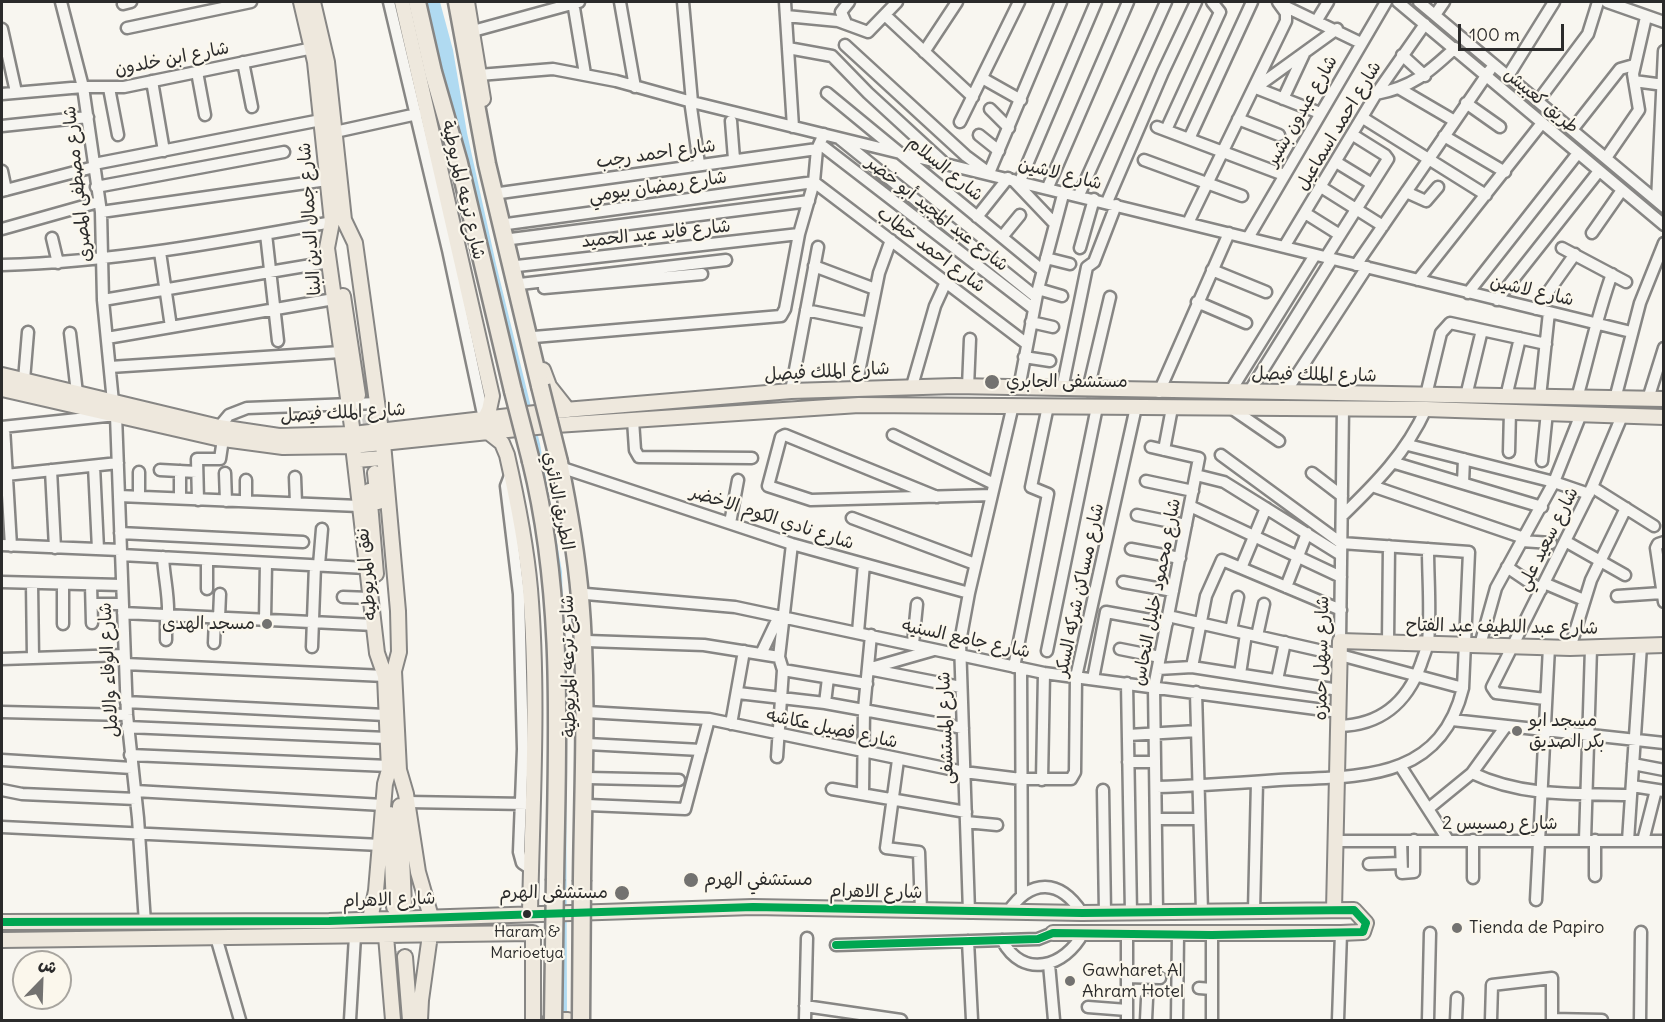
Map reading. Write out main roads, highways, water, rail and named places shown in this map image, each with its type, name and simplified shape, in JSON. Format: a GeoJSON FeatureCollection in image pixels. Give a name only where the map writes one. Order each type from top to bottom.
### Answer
{"type":"FeatureCollection","features":[{"type":"Feature","properties":{"kind":"highway","name":"الطريق الدائري"},"geometry":{"type":"LineString","coordinates":[[417,2],[433,72],[459,163],[537,484],[550,556],[558,673],[551,1020]]}},
{"type":"Feature","properties":{"kind":"highway","name":"الطريق الدائري"},"geometry":{"type":"LineString","coordinates":[[457,2],[488,164],[559,462],[577,571],[583,673],[581,1020]]}},
{"type":"Feature","properties":{"kind":"main road","name":"شارع جمال الدين البنا"},"geometry":{"type":"LineString","coordinates":[[301,2],[313,48],[327,180],[338,221],[355,243],[378,403],[398,611],[399,652],[388,673]]}},
{"type":"Feature","properties":{"kind":"main road","name":"شارع جمال الدين البنا"},"geometry":{"type":"LineString","coordinates":[[313,2],[327,62],[335,132],[338,221],[327,242],[329,262],[341,352],[358,398],[354,447],[359,506],[377,653],[388,673]]}},
{"type":"Feature","properties":{"kind":"main road","name":"شارع ترعه المريوطية"},"geometry":{"type":"LineString","coordinates":[[402,2],[409,61],[492,396],[486,426],[504,447],[524,536],[531,603],[526,804],[531,869],[530,913]]}},
{"type":"Feature","properties":{"kind":"main road","name":"شارع ترعه المريوطية"},"geometry":{"type":"LineString","coordinates":[[467,2],[500,193],[521,287],[545,379],[561,418],[561,439],[586,594],[587,911]]}},
{"type":"Feature","properties":{"kind":"main road"},"geometry":{"type":"LineString","coordinates":[[338,221],[358,398]]}},
{"type":"Feature","properties":{"kind":"main road","name":"شارع الملك فيصل"},"geometry":{"type":"LineString","coordinates":[[2,375],[77,393],[115,408]]}},
{"type":"Feature","properties":{"kind":"main road"},"geometry":{"type":"LineString","coordinates":[[954,405],[961,386]]}},
{"type":"Feature","properties":{"kind":"main road","name":"شارع الملك فيصل"},"geometry":{"type":"LineString","coordinates":[[2,389],[115,408],[221,433],[279,435],[354,447],[486,426],[791,391],[856,387],[961,386],[1286,393],[1343,408],[1426,402],[1466,396],[1664,399]]}},
{"type":"Feature","properties":{"kind":"main road","name":"شارع الملك فيصل"},"geometry":{"type":"LineString","coordinates":[[561,418],[633,420],[817,407],[1012,405],[1231,408],[1315,400],[1426,402],[1510,411],[1664,417]]}},
{"type":"Feature","properties":{"kind":"main road"},"geometry":{"type":"LineString","coordinates":[[354,447],[383,444]]}},
{"type":"Feature","properties":{"kind":"main road","name":"نفق المريوطيه"},"geometry":{"type":"LineString","coordinates":[[371,474],[388,673]]}},
{"type":"Feature","properties":{"kind":"main road","name":"شارع عبد اللطيف عبد الفتاح"},"geometry":{"type":"LineString","coordinates":[[1340,648],[1388,642],[1549,648],[1664,645]]}},
{"type":"Feature","properties":{"kind":"main road","name":"شارع سهل حمزه"},"geometry":{"type":"LineString","coordinates":[[1334,910],[1340,648]]}},
{"type":"Feature","properties":{"kind":"main road"},"geometry":{"type":"LineString","coordinates":[[388,673],[386,715],[392,769],[407,802],[418,872],[431,917]]}},
{"type":"Feature","properties":{"kind":"main road"},"geometry":{"type":"LineString","coordinates":[[388,673],[399,906]]}},
{"type":"Feature","properties":{"kind":"main road"},"geometry":{"type":"LineString","coordinates":[[370,919],[381,845],[383,805],[392,769]]}},
{"type":"Feature","properties":{"kind":"main road","name":"شارع الاهرام"},"geometry":{"type":"LineString","coordinates":[[2,922],[145,923],[370,919],[753,907],[1082,913],[1354,910],[1365,920],[1363,932],[1233,935]]}},
{"type":"Feature","properties":{"kind":"main road"},"geometry":{"type":"LineString","coordinates":[[1053,933],[1233,935],[1231,911]]}},
{"type":"Feature","properties":{"kind":"main road","name":"شارع الاهرام"},"geometry":{"type":"LineString","coordinates":[[2,940],[533,933],[533,1020]]}},
{"type":"Feature","properties":{"kind":"main road"},"geometry":{"type":"LineString","coordinates":[[420,1020],[430,935]]}},
{"type":"Feature","properties":{"kind":"main road"},"geometry":{"type":"LineString","coordinates":[[386,936],[393,1020]]}},
{"type":"Feature","properties":{"kind":"main road"},"geometry":{"type":"LineString","coordinates":[[402,1020],[400,957],[410,1020]]}},
{"type":"Feature","properties":{"kind":"main road"},"geometry":{"type":"LineString","coordinates":[[551,1020],[568,1020]]}},
{"type":"Feature","properties":{"kind":"water"},"geometry":{"type":"Polygon","coordinates":[[[424,2],[440,2],[453,50],[467,133],[540,444],[562,572],[566,725],[567,1020],[551,1020],[549,568],[424,2]]]}},
{"type":"Feature","properties":{"kind":"tunnel"},"geometry":{"type":"LineString","coordinates":[[366,393],[372,441]]}},
{"type":"Feature","properties":{"kind":"tunnel"},"geometry":{"type":"LineString","coordinates":[[362,433],[367,474]]}},
{"type":"Feature","properties":{"kind":"tunnel"},"geometry":{"type":"LineString","coordinates":[[404,908],[405,957]]}},
{"type":"Feature","properties":{"kind":"tunnel"},"geometry":{"type":"LineString","coordinates":[[394,909],[395,957]]}},
{"type":"Feature","properties":{"kind":"place","name":"مستشفى الجابري"},"geometry":{"type":"Point","coordinates":[992,382]}},
{"type":"Feature","properties":{"kind":"place","name":"مسجد الهدى"},"geometry":{"type":"Point","coordinates":[267,624]}},
{"type":"Feature","properties":{"kind":"place","name":"مسجد ابو بكر الصديق"},"geometry":{"type":"Point","coordinates":[1517,731]}},
{"type":"Feature","properties":{"kind":"place","name":"مستشفي الهرم"},"geometry":{"type":"Point","coordinates":[691,880]}},
{"type":"Feature","properties":{"kind":"place","name":"مستشفى الهرم"},"geometry":{"type":"Point","coordinates":[622,893]}},
{"type":"Feature","properties":{"kind":"place","name":"Haram & Marioetya"},"geometry":{"type":"Point","coordinates":[527,914]}},
{"type":"Feature","properties":{"kind":"place","name":"Tienda de Papiro"},"geometry":{"type":"Point","coordinates":[1457,928]}},
{"type":"Feature","properties":{"kind":"place","name":"Gawharet Al Ahram Hotel"},"geometry":{"type":"Point","coordinates":[1070,981]}}]}
